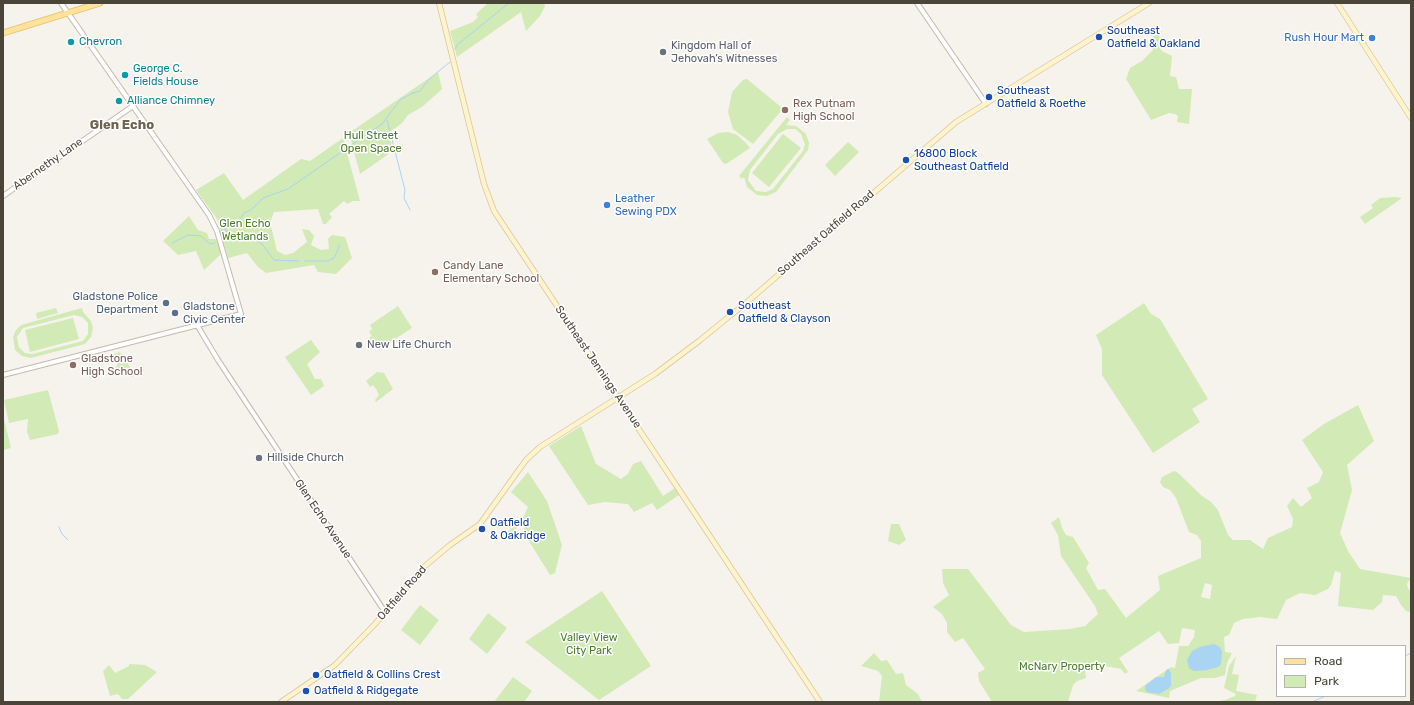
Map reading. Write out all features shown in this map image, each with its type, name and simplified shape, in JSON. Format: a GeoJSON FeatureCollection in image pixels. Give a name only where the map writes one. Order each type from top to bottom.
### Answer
{"type":"FeatureCollection","features":[{"type":"Feature","properties":{"kind":"main road"},"geometry":{"type":"LineString","coordinates":[[3,33],[100,3]]}},
{"type":"Feature","properties":{"kind":"main road","name":"Southeast Jennings Avenue"},"geometry":{"type":"LineString","coordinates":[[439,3],[484,184],[492,206],[820,702]]}},
{"type":"Feature","properties":{"kind":"main road","name":"Southeast Oatfield Road"},"geometry":{"type":"LineString","coordinates":[[514,477],[529,457],[540,447],[655,374],[725,320],[958,120],[1149,3]]}},
{"type":"Feature","properties":{"kind":"main road"},"geometry":{"type":"LineString","coordinates":[[1337,3],[1411,118]]}},
{"type":"Feature","properties":{"kind":"main road","name":"Oatfield Road"},"geometry":{"type":"LineString","coordinates":[[281,702],[335,664],[386,612],[425,566],[450,545],[482,523],[514,477]]}},
{"type":"Feature","properties":{"kind":"street"},"geometry":{"type":"LineString","coordinates":[[3,375],[241,314],[213,222],[61,3]]}},
{"type":"Feature","properties":{"kind":"street"},"geometry":{"type":"LineString","coordinates":[[917,3],[986,104]]}},
{"type":"Feature","properties":{"kind":"street","name":"Abernethy Lane"},"geometry":{"type":"LineString","coordinates":[[3,196],[133,106]]}},
{"type":"Feature","properties":{"kind":"street","name":"Glen Echo Avenue"},"geometry":{"type":"LineString","coordinates":[[197,325],[218,360],[386,612]]}},
{"type":"Feature","properties":{"kind":"green space"},"geometry":{"type":"Polygon","coordinates":[[[488,3],[544,3],[545,6],[540,16],[526,31],[521,12],[457,57],[450,31],[473,22],[478,17],[476,14],[488,3]]]}},
{"type":"Feature","properties":{"kind":"green space"},"geometry":{"type":"Polygon","coordinates":[[[1162,31],[1159,38],[1159,47],[1162,51],[1172,56],[1170,76],[1176,77],[1179,89],[1192,89],[1189,124],[1177,122],[1178,116],[1169,113],[1151,120],[1126,79],[1130,68],[1142,61],[1153,50],[1149,40],[1162,31]]]}},
{"type":"Feature","properties":{"kind":"green space","name":"Hull Street Open Space"},"geometry":{"type":"Polygon","coordinates":[[[438,72],[442,89],[422,107],[408,115],[402,123],[389,133],[393,151],[360,174],[349,133],[438,72]]]}},
{"type":"Feature","properties":{"kind":"green space"},"geometry":{"type":"Polygon","coordinates":[[[747,79],[781,107],[781,111],[753,144],[733,129],[728,112],[732,92],[743,80],[747,79]]]}},
{"type":"Feature","properties":{"kind":"green space"},"geometry":{"type":"Polygon","coordinates":[[[787,117],[790,120],[786,125],[796,126],[806,134],[809,143],[808,150],[776,192],[767,196],[757,195],[747,187],[744,177],[742,179],[739,176],[787,117]],[[787,129],[778,134],[750,170],[748,180],[756,191],[766,192],[773,189],[803,151],[805,144],[801,134],[795,129],[787,129]]]}},
{"type":"Feature","properties":{"kind":"green space"},"geometry":{"type":"Polygon","coordinates":[[[728,132],[737,135],[750,148],[726,164],[723,163],[707,139],[718,133],[728,132]]]}},
{"type":"Feature","properties":{"kind":"green space"},"geometry":{"type":"Polygon","coordinates":[[[783,134],[801,148],[769,187],[752,173],[783,134]]]}},
{"type":"Feature","properties":{"kind":"green space","name":"Glen Echo Wetlands"},"geometry":{"type":"Polygon","coordinates":[[[343,138],[360,201],[353,201],[347,204],[344,201],[329,214],[332,217],[326,224],[323,224],[318,209],[274,212],[270,222],[277,251],[285,255],[293,253],[307,242],[302,229],[309,230],[314,236],[311,245],[321,250],[329,249],[328,239],[332,235],[345,237],[352,258],[336,274],[318,272],[314,265],[266,273],[258,267],[247,253],[228,258],[217,219],[196,190],[224,173],[243,200],[301,159],[310,161],[343,138]]]}},
{"type":"Feature","properties":{"kind":"green space"},"geometry":{"type":"Polygon","coordinates":[[[848,142],[859,152],[835,176],[825,165],[848,142]]]}},
{"type":"Feature","properties":{"kind":"green space"},"geometry":{"type":"Polygon","coordinates":[[[1380,198],[1402,198],[1365,224],[1360,217],[1373,208],[1371,205],[1380,198]]]}},
{"type":"Feature","properties":{"kind":"green space"},"geometry":{"type":"Polygon","coordinates":[[[189,216],[198,230],[207,233],[209,239],[216,239],[220,249],[220,255],[204,270],[196,251],[178,255],[163,241],[189,216]]]}},
{"type":"Feature","properties":{"kind":"green space"},"geometry":{"type":"Polygon","coordinates":[[[1144,303],[1151,314],[1160,319],[1208,399],[1192,409],[1200,422],[1153,453],[1102,375],[1102,349],[1096,335],[1144,303]]]}},
{"type":"Feature","properties":{"kind":"green space"},"geometry":{"type":"Polygon","coordinates":[[[398,306],[412,328],[378,350],[369,338],[372,336],[369,332],[372,329],[370,325],[398,306]]]}},
{"type":"Feature","properties":{"kind":"green space"},"geometry":{"type":"Polygon","coordinates":[[[56,308],[58,313],[37,319],[36,313],[56,308]]]}},
{"type":"Feature","properties":{"kind":"green space"},"geometry":{"type":"Polygon","coordinates":[[[82,308],[83,312],[91,321],[93,328],[91,337],[85,344],[31,358],[22,356],[15,350],[13,337],[16,330],[21,325],[82,308]],[[74,315],[23,328],[17,337],[19,347],[25,353],[32,354],[83,341],[88,334],[88,323],[82,317],[74,315]]]}},
{"type":"Feature","properties":{"kind":"green space"},"geometry":{"type":"Polygon","coordinates":[[[73,318],[79,339],[30,352],[25,330],[73,318]]]}},
{"type":"Feature","properties":{"kind":"green space"},"geometry":{"type":"Polygon","coordinates":[[[311,340],[320,352],[307,364],[315,379],[321,379],[324,386],[311,395],[285,357],[311,340]]]}},
{"type":"Feature","properties":{"kind":"green space"},"geometry":{"type":"Polygon","coordinates":[[[119,352],[122,354],[135,375],[132,377],[125,371],[115,371],[119,359],[112,355],[119,352]]]}},
{"type":"Feature","properties":{"kind":"green space"},"geometry":{"type":"Polygon","coordinates":[[[377,372],[384,373],[393,389],[376,402],[375,400],[379,395],[373,385],[370,387],[366,381],[377,372]]]}},
{"type":"Feature","properties":{"kind":"green space"},"geometry":{"type":"Polygon","coordinates":[[[48,390],[59,431],[58,434],[30,440],[27,432],[28,419],[9,423],[4,400],[48,390]]]}},
{"type":"Feature","properties":{"kind":"green space","name":"McNary Property"},"geometry":{"type":"Polygon","coordinates":[[[1358,405],[1374,441],[1347,465],[1352,490],[1340,533],[1348,551],[1360,569],[1411,578],[1411,582],[1408,581],[1407,585],[1411,594],[1411,612],[1406,611],[1396,596],[1383,595],[1382,602],[1373,610],[1338,606],[1341,573],[1335,571],[1331,585],[1328,589],[1315,595],[1300,593],[1286,600],[1277,619],[1260,617],[1243,619],[1234,623],[1229,635],[1224,637],[1225,652],[1232,653],[1227,663],[1225,675],[1215,678],[1201,678],[1170,691],[1169,698],[1136,691],[1171,667],[1175,668],[1179,646],[1188,646],[1194,637],[1195,630],[1182,628],[1179,643],[1168,644],[1159,631],[1119,658],[1128,672],[1125,674],[1121,669],[1095,664],[1085,671],[1086,678],[1077,681],[1073,685],[1068,702],[992,702],[979,681],[978,673],[985,669],[963,638],[955,642],[947,632],[947,623],[942,614],[933,607],[949,595],[943,583],[942,569],[968,569],[1011,625],[1024,632],[1070,629],[1085,626],[1098,614],[1095,606],[1061,556],[1058,535],[1051,523],[1059,517],[1066,535],[1073,537],[1089,563],[1086,568],[1098,590],[1105,589],[1126,618],[1160,590],[1158,576],[1201,558],[1201,541],[1197,535],[1189,532],[1176,498],[1170,490],[1163,487],[1160,482],[1162,477],[1174,471],[1177,472],[1218,510],[1228,535],[1233,540],[1250,540],[1263,549],[1268,538],[1292,527],[1293,519],[1287,506],[1293,498],[1301,507],[1312,498],[1307,488],[1319,482],[1323,472],[1302,440],[1324,424],[1358,405]],[[1205,583],[1201,597],[1210,599],[1212,585],[1205,583]]]}},
{"type":"Feature","properties":{"kind":"green space"},"geometry":{"type":"Polygon","coordinates":[[[3,415],[11,448],[3,450],[3,415]]]}},
{"type":"Feature","properties":{"kind":"green space"},"geometry":{"type":"Polygon","coordinates":[[[581,426],[596,464],[621,479],[628,474],[633,464],[641,461],[663,496],[675,488],[679,495],[657,510],[652,503],[634,512],[628,504],[605,502],[588,505],[549,446],[581,426]]]}},
{"type":"Feature","properties":{"kind":"green space"},"geometry":{"type":"Polygon","coordinates":[[[528,472],[547,501],[562,545],[555,573],[550,575],[524,533],[524,522],[505,538],[503,536],[523,518],[528,507],[511,492],[528,472]]]}},
{"type":"Feature","properties":{"kind":"green space"},"geometry":{"type":"Polygon","coordinates":[[[891,524],[899,524],[906,540],[899,545],[888,541],[891,524]]]}},
{"type":"Feature","properties":{"kind":"green space","name":"Valley View City Park"},"geometry":{"type":"Polygon","coordinates":[[[602,591],[651,666],[599,700],[525,642],[602,591]]]}},
{"type":"Feature","properties":{"kind":"green space"},"geometry":{"type":"Polygon","coordinates":[[[420,605],[439,620],[420,645],[401,630],[420,605]]]}},
{"type":"Feature","properties":{"kind":"green space"},"geometry":{"type":"Polygon","coordinates":[[[488,613],[507,628],[487,654],[469,639],[488,613]]]}},
{"type":"Feature","properties":{"kind":"green space"},"geometry":{"type":"Polygon","coordinates":[[[874,653],[881,661],[887,660],[896,674],[903,673],[906,685],[918,694],[922,702],[879,702],[882,676],[878,671],[861,666],[874,653]]]}},
{"type":"Feature","properties":{"kind":"green space"},"geometry":{"type":"Polygon","coordinates":[[[1236,656],[1232,674],[1239,675],[1236,691],[1257,695],[1255,702],[1213,702],[1225,700],[1235,696],[1236,694],[1224,688],[1229,666],[1236,656]]]}},
{"type":"Feature","properties":{"kind":"green space"},"geometry":{"type":"Polygon","coordinates":[[[129,664],[145,665],[157,672],[128,699],[122,699],[118,694],[110,696],[103,671],[109,665],[115,673],[129,666],[129,664]]]}},
{"type":"Feature","properties":{"kind":"green space"},"geometry":{"type":"Polygon","coordinates":[[[513,677],[532,691],[524,702],[494,702],[513,677]]]}},
{"type":"Feature","properties":{"kind":"water"},"geometry":{"type":"Polygon","coordinates":[[[1214,644],[1220,647],[1222,652],[1221,664],[1218,667],[1194,671],[1189,668],[1187,660],[1192,651],[1200,647],[1214,644]]]}},
{"type":"Feature","properties":{"kind":"water"},"geometry":{"type":"Polygon","coordinates":[[[1169,669],[1171,674],[1171,686],[1159,694],[1147,692],[1145,689],[1146,685],[1156,677],[1164,677],[1166,670],[1169,669]]]}},
{"type":"Feature","properties":{"kind":"waterway"},"geometry":{"type":"LineString","coordinates":[[455,49],[457,45],[509,3]]}},
{"type":"Feature","properties":{"kind":"waterway"},"geometry":{"type":"LineString","coordinates":[[351,145],[382,124],[401,99],[420,91],[429,79],[450,62]]}},
{"type":"Feature","properties":{"kind":"waterway"},"geometry":{"type":"LineString","coordinates":[[387,120],[405,190],[404,198],[410,210]]}},
{"type":"Feature","properties":{"kind":"waterway"},"geometry":{"type":"LineString","coordinates":[[221,231],[229,225],[238,222],[244,213],[251,210],[263,198],[288,189],[347,148]]}},
{"type":"Feature","properties":{"kind":"waterway"},"geometry":{"type":"LineString","coordinates":[[225,230],[236,236],[251,237],[262,244],[274,260],[299,261]]}},
{"type":"Feature","properties":{"kind":"waterway"},"geometry":{"type":"LineString","coordinates":[[172,243],[188,235],[201,236],[210,244],[215,243]]}},
{"type":"Feature","properties":{"kind":"waterway"},"geometry":{"type":"LineString","coordinates":[[305,261],[328,261],[334,258],[340,245]]}},
{"type":"Feature","properties":{"kind":"waterway"},"geometry":{"type":"LineString","coordinates":[[59,527],[62,534],[68,540]]}},
{"type":"Feature","properties":{"kind":"waterway"},"geometry":{"type":"LineString","coordinates":[[1406,656],[1411,653]]}},
{"type":"Feature","properties":{"kind":"waterway"},"geometry":{"type":"LineString","coordinates":[[1314,701],[1324,697]]}},
{"type":"Feature","properties":{"kind":"waterway"},"geometry":{"type":"LineString","coordinates":[[1299,702],[1310,702]]}},
{"type":"Feature","properties":{"kind":"place","name":"Southeast Oatfield & Oakland"},"geometry":{"type":"Point","coordinates":[1099,37]}},
{"type":"Feature","properties":{"kind":"place","name":"Rush Hour Mart"},"geometry":{"type":"Point","coordinates":[1372,38]}},
{"type":"Feature","properties":{"kind":"place","name":"Chevron"},"geometry":{"type":"Point","coordinates":[71,42]}},
{"type":"Feature","properties":{"kind":"place","name":"Kingdom Hall of Jehovah’s Witnesses"},"geometry":{"type":"Point","coordinates":[663,52]}},
{"type":"Feature","properties":{"kind":"place","name":"George C. Fields House"},"geometry":{"type":"Point","coordinates":[125,75]}},
{"type":"Feature","properties":{"kind":"place","name":"Southeast Oatfield & Roethe"},"geometry":{"type":"Point","coordinates":[989,97]}},
{"type":"Feature","properties":{"kind":"place","name":"Alliance Chimney"},"geometry":{"type":"Point","coordinates":[119,101]}},
{"type":"Feature","properties":{"kind":"place","name":"Rex Putnam High School"},"geometry":{"type":"Point","coordinates":[785,110]}},
{"type":"Feature","properties":{"kind":"place","name":"16800 Block Southeast Oatfield"},"geometry":{"type":"Point","coordinates":[906,160]}},
{"type":"Feature","properties":{"kind":"place","name":"Leather Sewing PDX"},"geometry":{"type":"Point","coordinates":[607,205]}},
{"type":"Feature","properties":{"kind":"place","name":"Candy Lane Elementary School"},"geometry":{"type":"Point","coordinates":[435,272]}},
{"type":"Feature","properties":{"kind":"place","name":"Gladstone Police Department"},"geometry":{"type":"Point","coordinates":[166,303]}},
{"type":"Feature","properties":{"kind":"place","name":"Southeast Oatfield & Clayson"},"geometry":{"type":"Point","coordinates":[730,312]}},
{"type":"Feature","properties":{"kind":"place","name":"Gladstone Civic Center"},"geometry":{"type":"Point","coordinates":[175,313]}},
{"type":"Feature","properties":{"kind":"place","name":"New Life Church"},"geometry":{"type":"Point","coordinates":[359,345]}},
{"type":"Feature","properties":{"kind":"place","name":"Gladstone High School"},"geometry":{"type":"Point","coordinates":[73,365]}},
{"type":"Feature","properties":{"kind":"place","name":"Hillside Church"},"geometry":{"type":"Point","coordinates":[259,458]}},
{"type":"Feature","properties":{"kind":"place","name":"Oatfield & Oakridge"},"geometry":{"type":"Point","coordinates":[482,529]}},
{"type":"Feature","properties":{"kind":"place","name":"Oatfield & Collins Crest"},"geometry":{"type":"Point","coordinates":[316,675]}},
{"type":"Feature","properties":{"kind":"place","name":"Oatfield & Ridgegate"},"geometry":{"type":"Point","coordinates":[306,691]}},
{"type":"Feature","properties":{"kind":"district","name":"Glen Echo"},"geometry":{"type":"Point","coordinates":[122,125]}}]}
